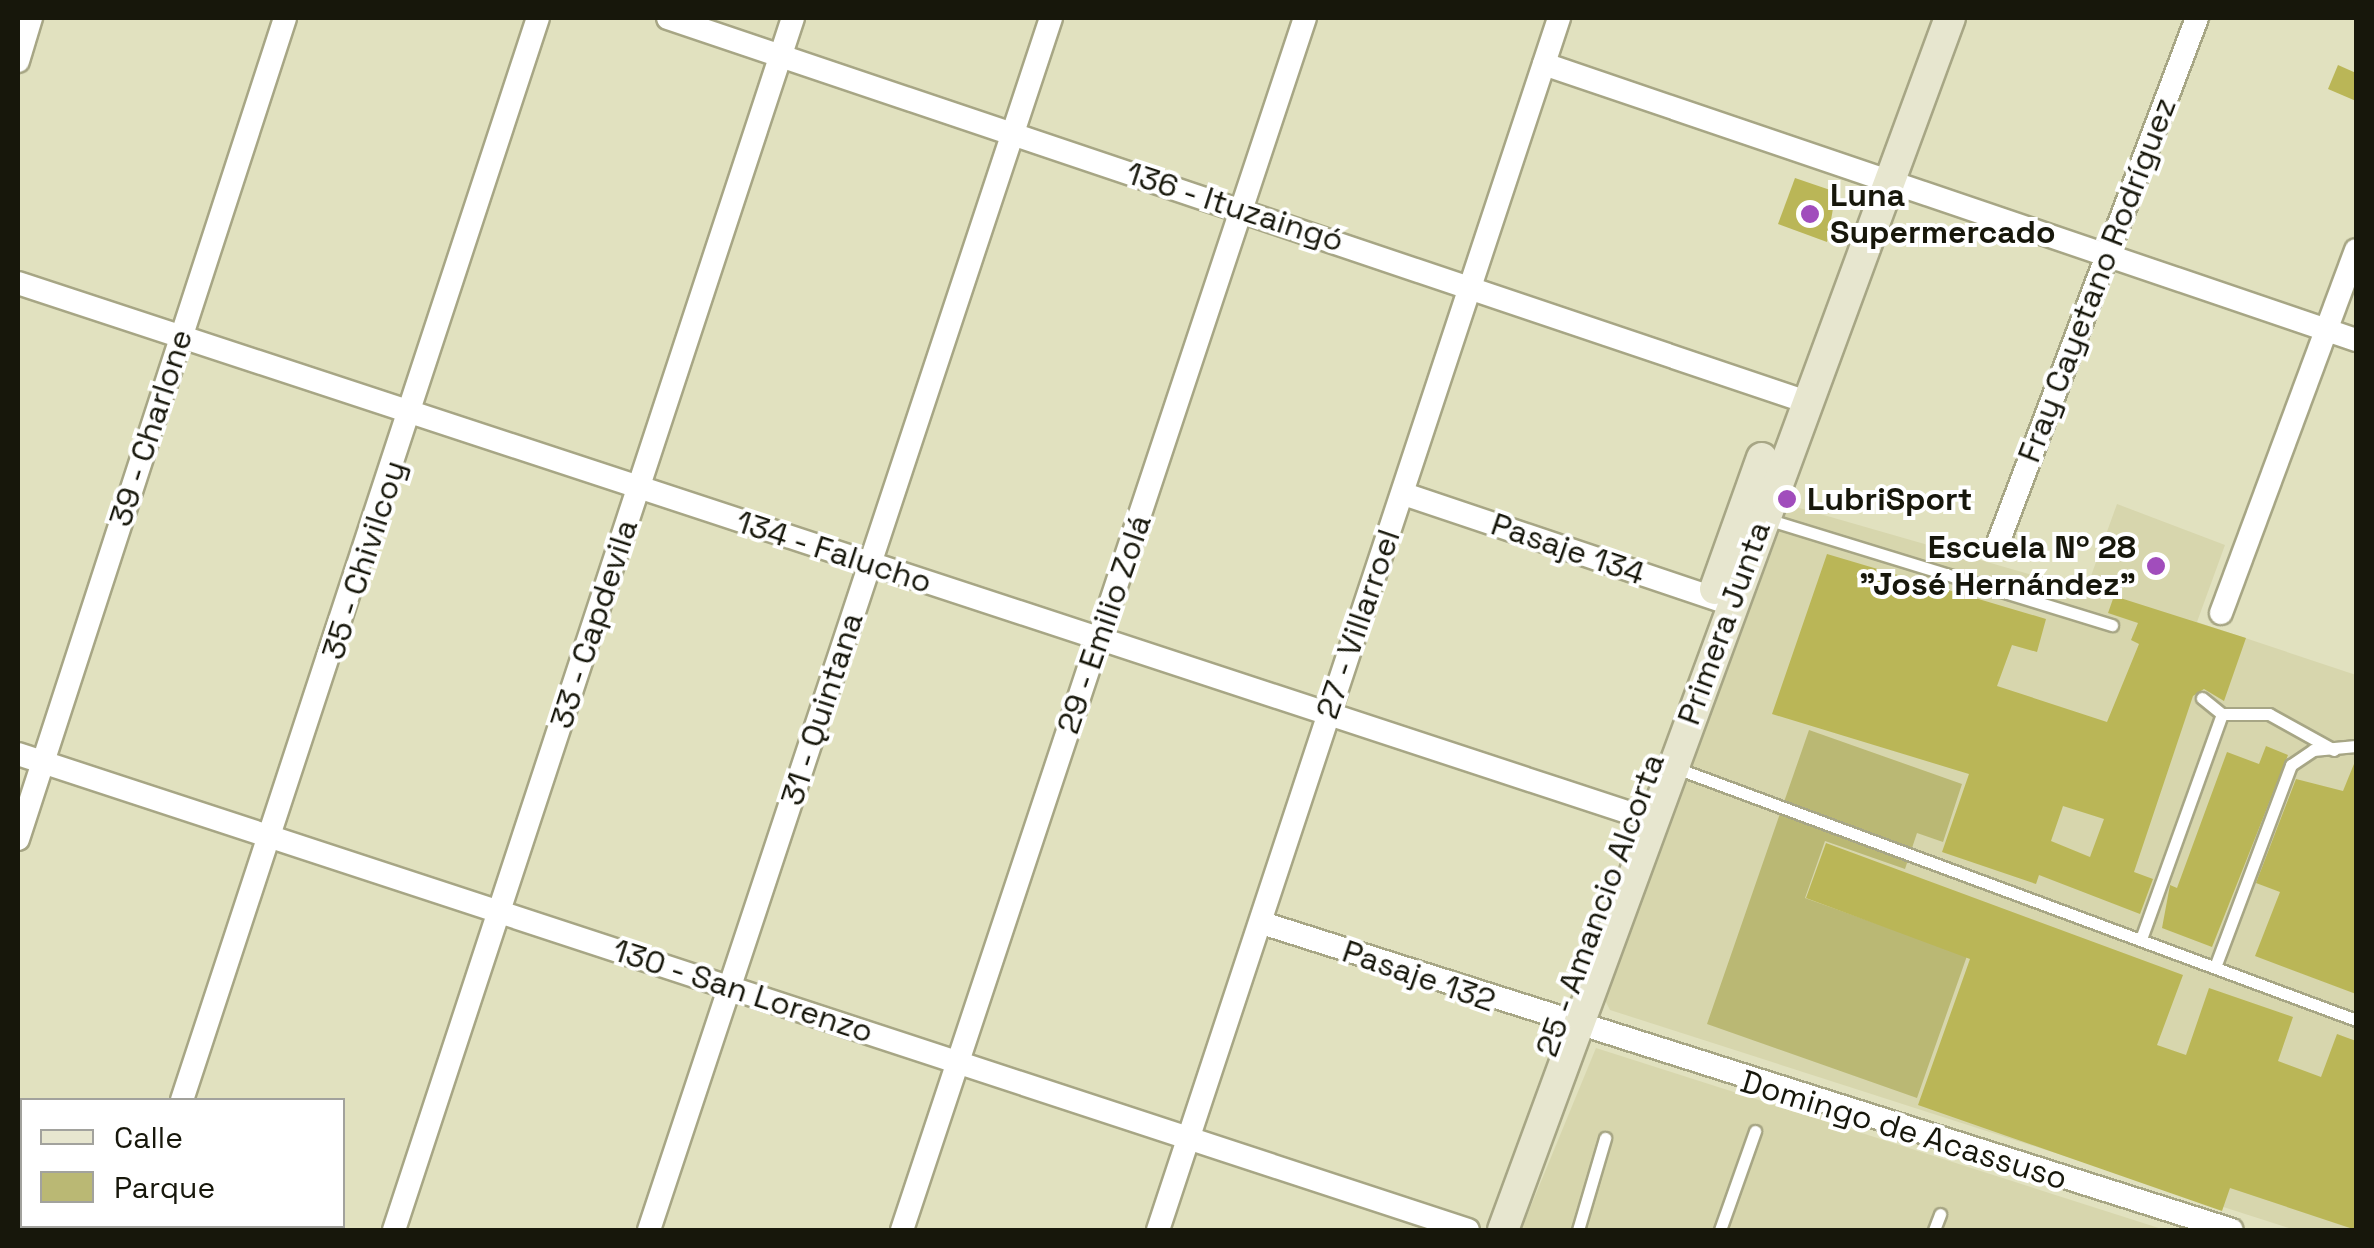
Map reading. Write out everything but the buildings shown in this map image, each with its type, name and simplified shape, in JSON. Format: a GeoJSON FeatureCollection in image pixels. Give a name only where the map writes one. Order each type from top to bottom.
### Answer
{"type":"FeatureCollection","features":[{"type":"Feature","properties":{"kind":"main road","name":"25 - Amancio Alcorta"},"geometry":{"type":"LineString","coordinates":[[1642,817],[1793,396],[1877,178],[1927,18]]}},
{"type":"Feature","properties":{"kind":"main road"},"geometry":{"type":"LineString","coordinates":[[1877,178],[1950,18]]}},
{"type":"Feature","properties":{"kind":"main road","name":"Primera Junta"},"geometry":{"type":"LineString","coordinates":[[1502,1230],[1566,1026],[1642,817],[1672,767],[1722,601],[1763,518],[1793,396]]}},
{"type":"Feature","properties":{"kind":"main road","name":"25 - Amancio Alcorta"},"geometry":{"type":"LineString","coordinates":[[1482,1230],[1566,1026]]}},
{"type":"Feature","properties":{"kind":"street"},"geometry":{"type":"LineString","coordinates":[[18,61],[32,18]]}},
{"type":"Feature","properties":{"kind":"street","name":"39 - Charlone"},"geometry":{"type":"LineString","coordinates":[[18,839],[285,18]]}},
{"type":"Feature","properties":{"kind":"street","name":"35 - Chivilcoy"},"geometry":{"type":"LineString","coordinates":[[183,1098],[273,839],[538,18]]}},
{"type":"Feature","properties":{"kind":"street","name":"136 - Ituzaingó"},"geometry":{"type":"LineString","coordinates":[[668,18],[1793,396]]}},
{"type":"Feature","properties":{"kind":"street","name":"33 - Capdevila"},"geometry":{"type":"LineString","coordinates":[[394,1230],[502,913],[793,18]]}},
{"type":"Feature","properties":{"kind":"street","name":"31 - Quintana"},"geometry":{"type":"LineString","coordinates":[[649,1230],[1051,18]]}},
{"type":"Feature","properties":{"kind":"street","name":"29 - Emilio Zolá"},"geometry":{"type":"LineString","coordinates":[[902,1230],[1306,18]]}},
{"type":"Feature","properties":{"kind":"street","name":"27 - Villarroel"},"geometry":{"type":"LineString","coordinates":[[1158,1230],[1559,18]]}},
{"type":"Feature","properties":{"kind":"street","name":"Fray Cayetano Rodríguez"},"geometry":{"type":"LineString","coordinates":[[1998,543],[2198,18]]}},
{"type":"Feature","properties":{"kind":"street"},"geometry":{"type":"LineString","coordinates":[[1544,64],[2103,260],[2356,340]]}},
{"type":"Feature","properties":{"kind":"street"},"geometry":{"type":"LineString","coordinates":[[2221,613],[2356,250]]}},
{"type":"Feature","properties":{"kind":"street","name":"134 - Falucho"},"geometry":{"type":"LineString","coordinates":[[18,283],[1642,817]]}},
{"type":"Feature","properties":{"kind":"street","name":"Pasaje 134"},"geometry":{"type":"LineString","coordinates":[[1404,494],[1722,601]]}},
{"type":"Feature","properties":{"kind":"street","name":"130 - San Lorenzo"},"geometry":{"type":"LineString","coordinates":[[18,754],[957,1059],[1186,1141],[1468,1230]]}},
{"type":"Feature","properties":{"kind":"street","name":"Pasaje 132"},"geometry":{"type":"LineString","coordinates":[[1262,923],[1566,1026]]}},
{"type":"Feature","properties":{"kind":"street","name":"Domingo de Acassuso"},"geometry":{"type":"LineString","coordinates":[[1566,1026],[2232,1230]]}},
{"type":"Feature","properties":{"kind":"lane"},"geometry":{"type":"LineString","coordinates":[[1763,518],[2112,626]]}},
{"type":"Feature","properties":{"kind":"lane"},"geometry":{"type":"LineString","coordinates":[[2202,698],[2222,714],[2269,714],[2334,750]]}},
{"type":"Feature","properties":{"kind":"lane"},"geometry":{"type":"LineString","coordinates":[[2141,939],[2222,714]]}},
{"type":"Feature","properties":{"kind":"lane"},"geometry":{"type":"LineString","coordinates":[[2215,967],[2291,765],[2356,746]]}},
{"type":"Feature","properties":{"kind":"lane"},"geometry":{"type":"LineString","coordinates":[[1672,767],[2356,1020]]}},
{"type":"Feature","properties":{"kind":"lane"},"geometry":{"type":"LineString","coordinates":[[1720,1230],[1755,1130]]}},
{"type":"Feature","properties":{"kind":"lane"},"geometry":{"type":"LineString","coordinates":[[1578,1230],[1605,1138]]}},
{"type":"Feature","properties":{"kind":"lane"},"geometry":{"type":"LineString","coordinates":[[1934,1230],[1940,1214]]}},
{"type":"Feature","properties":{"kind":"shaded area"},"geometry":{"type":"Polygon","coordinates":[[[2117,504],[2225,545],[2197,622],[2356,675],[2356,1230],[2295,1230],[1610,1010],[1605,1000],[1789,505],[2143,607],[2087,587],[2117,504]]]}},
{"type":"Feature","properties":{"kind":"shaded area"},"geometry":{"type":"Polygon","coordinates":[[[1596,1048],[2165,1230],[1521,1230],[1596,1048]]]}},
{"type":"Feature","properties":{"kind":"green space"},"geometry":{"type":"Polygon","coordinates":[[[1809,730],[1962,784],[1943,842],[1917,833],[1905,869],[1825,841],[1805,898],[1967,956],[1917,1098],[1707,1024],[1809,730]]]}},
{"type":"Feature","properties":{"kind":"place","name":"Luna Supermercado"},"geometry":{"type":"Point","coordinates":[1810,214]}},
{"type":"Feature","properties":{"kind":"place","name":"LubriSport"},"geometry":{"type":"Point","coordinates":[1787,499]}},
{"type":"Feature","properties":{"kind":"place","name":"Escuela Nº 28 \"José Hernández\""},"geometry":{"type":"Point","coordinates":[2156,566]}}]}
